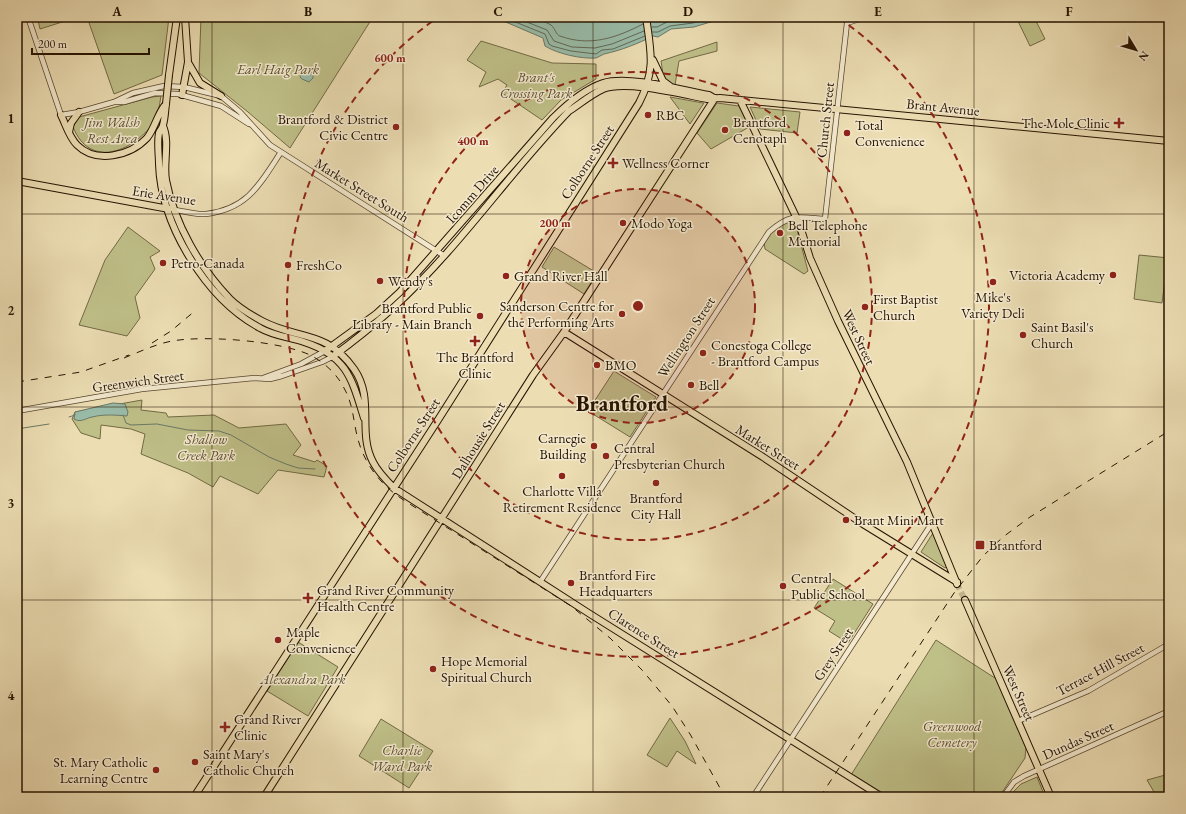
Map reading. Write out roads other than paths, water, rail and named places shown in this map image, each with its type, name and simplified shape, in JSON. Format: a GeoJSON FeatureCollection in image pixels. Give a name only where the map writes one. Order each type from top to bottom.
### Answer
{"type":"FeatureCollection","features":[{"type":"Feature","properties":{"kind":"main road"},"geometry":{"type":"LineString","coordinates":[[177,17],[163,126],[159,133],[159,165],[167,209],[188,253],[213,289],[236,313],[262,329],[303,342],[325,351],[332,356],[342,365],[352,380],[358,393],[365,420]]}},
{"type":"Feature","properties":{"kind":"main road"},"geometry":{"type":"LineString","coordinates":[[182,95],[188,62],[185,17]]}},
{"type":"Feature","properties":{"kind":"main road"},"geometry":{"type":"LineString","coordinates":[[646,17],[652,59],[663,81],[676,89]]}},
{"type":"Feature","properties":{"kind":"main road","name":"Colborne Street"},"geometry":{"type":"LineString","coordinates":[[194,797],[394,488],[635,109],[647,86],[652,59]]}},
{"type":"Feature","properties":{"kind":"main road"},"geometry":{"type":"LineString","coordinates":[[188,62],[200,82],[221,96]]}},
{"type":"Feature","properties":{"kind":"main road","name":"Icomm Drive"},"geometry":{"type":"LineString","coordinates":[[332,356],[339,352],[395,306],[569,112],[590,96],[604,89],[628,86],[647,86]]}},
{"type":"Feature","properties":{"kind":"main road","name":"Brant Avenue"},"geometry":{"type":"LineString","coordinates":[[647,86],[707,99],[715,98],[740,100],[1169,141]]}},
{"type":"Feature","properties":{"kind":"main road","name":"Brant Avenue"},"geometry":{"type":"LineString","coordinates":[[647,86],[676,89],[709,95],[715,98]]}},
{"type":"Feature","properties":{"kind":"main road","name":"Dalhousie Street"},"geometry":{"type":"LineString","coordinates":[[264,797],[533,375],[564,332],[715,98]]}},
{"type":"Feature","properties":{"kind":"main road","name":"West Street"},"geometry":{"type":"LineString","coordinates":[[740,100],[795,216],[818,278],[907,462],[957,583]]}},
{"type":"Feature","properties":{"kind":"main road"},"geometry":{"type":"LineString","coordinates":[[61,115],[76,144],[92,154],[111,156],[125,152],[137,146],[147,138],[166,104]]}},
{"type":"Feature","properties":{"kind":"main road"},"geometry":{"type":"LineString","coordinates":[[69,133],[71,123],[80,112]]}},
{"type":"Feature","properties":{"kind":"main road"},"geometry":{"type":"LineString","coordinates":[[163,126],[166,133],[164,166],[166,180],[175,210],[194,251],[214,281],[234,303],[267,323],[314,337],[339,352],[354,370],[360,383],[367,408],[365,420]]}},
{"type":"Feature","properties":{"kind":"main road","name":"Erie Avenue"},"geometry":{"type":"LineString","coordinates":[[17,181],[175,210]]}},
{"type":"Feature","properties":{"kind":"main road","name":"Icomm Drive"},"geometry":{"type":"LineString","coordinates":[[325,351],[376,314],[441,253]]}},
{"type":"Feature","properties":{"kind":"main road","name":"Market Street"},"geometry":{"type":"LineString","coordinates":[[564,332],[763,457],[957,583]]}},
{"type":"Feature","properties":{"kind":"main road","name":"Clarence Street"},"geometry":{"type":"LineString","coordinates":[[365,420],[367,444],[372,462],[394,488],[540,582],[882,797]]}},
{"type":"Feature","properties":{"kind":"main road","name":"West Street"},"geometry":{"type":"LineString","coordinates":[[965,600],[1050,797]]}},
{"type":"Feature","properties":{"kind":"street"},"geometry":{"type":"LineString","coordinates":[[28,17],[61,115],[80,112],[114,102]]}},
{"type":"Feature","properties":{"kind":"street","name":"Church Street"},"geometry":{"type":"LineString","coordinates":[[795,216],[825,219],[847,23],[865,17]]}},
{"type":"Feature","properties":{"kind":"street","name":"Market Street South"},"geometry":{"type":"LineString","coordinates":[[114,102],[147,89],[164,86],[184,87],[221,96],[240,112],[266,142],[441,253]]}},
{"type":"Feature","properties":{"kind":"street","name":"Market Street South"},"geometry":{"type":"LineString","coordinates":[[114,102],[124,102],[155,93],[182,95],[221,106],[252,126]]}},
{"type":"Feature","properties":{"kind":"street","name":"Erie Avenue"},"geometry":{"type":"LineString","coordinates":[[175,210],[205,214],[226,209],[244,201],[257,190],[281,152]]}},
{"type":"Feature","properties":{"kind":"street","name":"Wellington Street"},"geometry":{"type":"LineString","coordinates":[[540,582],[769,232],[782,220],[795,216]]}},
{"type":"Feature","properties":{"kind":"street","name":"Greenwich Street"},"geometry":{"type":"LineString","coordinates":[[263,378],[302,364],[325,351]]}},
{"type":"Feature","properties":{"kind":"street","name":"Greenwich Street"},"geometry":{"type":"LineString","coordinates":[[17,411],[142,389],[263,378],[270,379],[322,362],[332,356]]}},
{"type":"Feature","properties":{"kind":"street","name":"Grey Street"},"geometry":{"type":"LineString","coordinates":[[753,797],[932,523]]}},
{"type":"Feature","properties":{"kind":"street","name":"Terrace Hill Street"},"geometry":{"type":"LineString","coordinates":[[1018,721],[1088,691],[1169,644]]}},
{"type":"Feature","properties":{"kind":"street","name":"Dundas Street"},"geometry":{"type":"LineString","coordinates":[[1003,797],[1014,782],[1169,711]]}},
{"type":"Feature","properties":{"kind":"water"},"geometry":{"type":"Polygon","coordinates":[[[494,17],[727,17],[694,27],[671,29],[658,37],[653,36],[623,49],[604,54],[596,58],[584,58],[550,49],[545,46],[543,38],[494,17]]]}},
{"type":"Feature","properties":{"kind":"water"},"geometry":{"type":"Polygon","coordinates":[[[307,69],[313,74],[313,78],[309,82],[300,77],[302,72],[307,69]]]}},
{"type":"Feature","properties":{"kind":"water"},"geometry":{"type":"Polygon","coordinates":[[[113,403],[125,404],[128,412],[127,416],[105,415],[81,420],[74,419],[75,412],[113,403]]]}},
{"type":"Feature","properties":{"kind":"waterway"},"geometry":{"type":"LineString","coordinates":[[69,417],[75,415]]}},
{"type":"Feature","properties":{"kind":"waterway"},"geometry":{"type":"LineString","coordinates":[[123,415],[126,423],[131,425],[157,424],[188,430],[219,431],[231,435],[269,457],[286,464],[298,468],[315,469]]}},
{"type":"Feature","properties":{"kind":"waterway"},"geometry":{"type":"LineString","coordinates":[[17,429],[49,424]]}},
{"type":"Feature","properties":{"kind":"tunnel"},"geometry":{"type":"LineString","coordinates":[[957,584],[965,600]]}},
{"type":"Feature","properties":{"kind":"railway"},"geometry":{"type":"LineString","coordinates":[[152,343],[171,331],[196,310]]}},
{"type":"Feature","properties":{"kind":"railway"},"geometry":{"type":"LineString","coordinates":[[124,358],[166,342],[186,339],[223,339],[242,340],[281,346],[297,350],[320,361],[334,373],[347,393],[363,453],[373,472],[380,480],[405,501],[571,606],[610,638],[643,671],[672,706],[690,734],[725,797]]}},
{"type":"Feature","properties":{"kind":"railway"},"geometry":{"type":"LineString","coordinates":[[17,382],[81,372],[129,355]]}},
{"type":"Feature","properties":{"kind":"railway"},"geometry":{"type":"LineString","coordinates":[[820,797],[954,593],[983,556],[1003,537],[1030,517],[1169,431]]}},
{"type":"Feature","properties":{"kind":"place","name":"RBC"},"geometry":{"type":"Point","coordinates":[648,115]}},
{"type":"Feature","properties":{"kind":"place","name":"The Mole Clinic"},"geometry":{"type":"Point","coordinates":[1119,123]}},
{"type":"Feature","properties":{"kind":"place","name":"Brantford & District Civic Centre"},"geometry":{"type":"Point","coordinates":[396,127]}},
{"type":"Feature","properties":{"kind":"place","name":"Brantford Cenotaph"},"geometry":{"type":"Point","coordinates":[725,130]}},
{"type":"Feature","properties":{"kind":"place","name":"Total Convenience"},"geometry":{"type":"Point","coordinates":[847,133]}},
{"type":"Feature","properties":{"kind":"place","name":"Wellness Corner"},"geometry":{"type":"Point","coordinates":[613,163]}},
{"type":"Feature","properties":{"kind":"place","name":"Modo Yoga"},"geometry":{"type":"Point","coordinates":[623,223]}},
{"type":"Feature","properties":{"kind":"place","name":"Bell Telephone Memorial"},"geometry":{"type":"Point","coordinates":[780,233]}},
{"type":"Feature","properties":{"kind":"place","name":"Petro-Canada"},"geometry":{"type":"Point","coordinates":[163,263]}},
{"type":"Feature","properties":{"kind":"place","name":"FreshCo"},"geometry":{"type":"Point","coordinates":[288,265]}},
{"type":"Feature","properties":{"kind":"place","name":"Victoria Academy"},"geometry":{"type":"Point","coordinates":[1113,275]}},
{"type":"Feature","properties":{"kind":"place","name":"Grand River Hall"},"geometry":{"type":"Point","coordinates":[506,276]}},
{"type":"Feature","properties":{"kind":"place","name":"Wendy's"},"geometry":{"type":"Point","coordinates":[380,281]}},
{"type":"Feature","properties":{"kind":"place","name":"Mike's Variety Deli"},"geometry":{"type":"Point","coordinates":[993,282]}},
{"type":"Feature","properties":{"kind":"place","name":"First Baptist Church"},"geometry":{"type":"Point","coordinates":[865,307]}},
{"type":"Feature","properties":{"kind":"place","name":"Sanderson Centre for the Performing Arts"},"geometry":{"type":"Point","coordinates":[622,314]}},
{"type":"Feature","properties":{"kind":"place","name":"Brantford Public Library - Main Branch"},"geometry":{"type":"Point","coordinates":[480,316]}},
{"type":"Feature","properties":{"kind":"place","name":"Saint Basil's Church"},"geometry":{"type":"Point","coordinates":[1023,335]}},
{"type":"Feature","properties":{"kind":"place","name":"The Brantford Clinic"},"geometry":{"type":"Point","coordinates":[475,341]}},
{"type":"Feature","properties":{"kind":"place","name":"Conestoga College - Brantford Campus"},"geometry":{"type":"Point","coordinates":[703,353]}},
{"type":"Feature","properties":{"kind":"place","name":"BMO"},"geometry":{"type":"Point","coordinates":[597,365]}},
{"type":"Feature","properties":{"kind":"place","name":"Bell"},"geometry":{"type":"Point","coordinates":[691,385]}},
{"type":"Feature","properties":{"kind":"place","name":"Carnegie Building"},"geometry":{"type":"Point","coordinates":[594,446]}},
{"type":"Feature","properties":{"kind":"place","name":"Central Presbyterian Church"},"geometry":{"type":"Point","coordinates":[606,456]}},
{"type":"Feature","properties":{"kind":"place","name":"Charlotte Villa Retirement Residence"},"geometry":{"type":"Point","coordinates":[562,476]}},
{"type":"Feature","properties":{"kind":"place","name":"Brantford City Hall"},"geometry":{"type":"Point","coordinates":[656,483]}},
{"type":"Feature","properties":{"kind":"place","name":"Brant Mini Mart"},"geometry":{"type":"Point","coordinates":[846,520]}},
{"type":"Feature","properties":{"kind":"place","name":"Brantford"},"geometry":{"type":"Point","coordinates":[980,545]}},
{"type":"Feature","properties":{"kind":"place","name":"Brantford Fire Headquarters"},"geometry":{"type":"Point","coordinates":[571,583]}},
{"type":"Feature","properties":{"kind":"place","name":"Central Public School"},"geometry":{"type":"Point","coordinates":[783,586]}},
{"type":"Feature","properties":{"kind":"place","name":"Grand River Community Health Centre"},"geometry":{"type":"Point","coordinates":[308,598]}},
{"type":"Feature","properties":{"kind":"place","name":"Maple Convenience"},"geometry":{"type":"Point","coordinates":[278,640]}},
{"type":"Feature","properties":{"kind":"place","name":"Hope Memorial Spiritual Church"},"geometry":{"type":"Point","coordinates":[433,669]}},
{"type":"Feature","properties":{"kind":"place","name":"Grand River Clinic"},"geometry":{"type":"Point","coordinates":[225,727]}},
{"type":"Feature","properties":{"kind":"place","name":"Saint Mary's Catholic Church"},"geometry":{"type":"Point","coordinates":[195,762]}},
{"type":"Feature","properties":{"kind":"place","name":"St. Mary Catholic Learning Centre"},"geometry":{"type":"Point","coordinates":[156,770]}},
{"type":"Feature","properties":{"kind":"district","name":"Brantford"},"geometry":{"type":"Point","coordinates":[622,403]}},
{"type":"Feature","properties":{"kind":"park label","name":"Earl Haig Park"},"geometry":{"type":"Point","coordinates":[278,69]}},
{"type":"Feature","properties":{"kind":"park label","name":"Brant's Crossing Park"},"geometry":{"type":"Point","coordinates":[536,86]}},
{"type":"Feature","properties":{"kind":"park label","name":"Jim Walsh Rest Area"},"geometry":{"type":"Point","coordinates":[112,130]}},
{"type":"Feature","properties":{"kind":"park label","name":"Shallow Creek Park"},"geometry":{"type":"Point","coordinates":[206,448]}},
{"type":"Feature","properties":{"kind":"park label","name":"Alexandra Park"},"geometry":{"type":"Point","coordinates":[303,679]}},
{"type":"Feature","properties":{"kind":"park label","name":"Greenwood Cemetery"},"geometry":{"type":"Point","coordinates":[952,734]}},
{"type":"Feature","properties":{"kind":"park label","name":"Charlie Ward Park"},"geometry":{"type":"Point","coordinates":[402,758]}}]}
